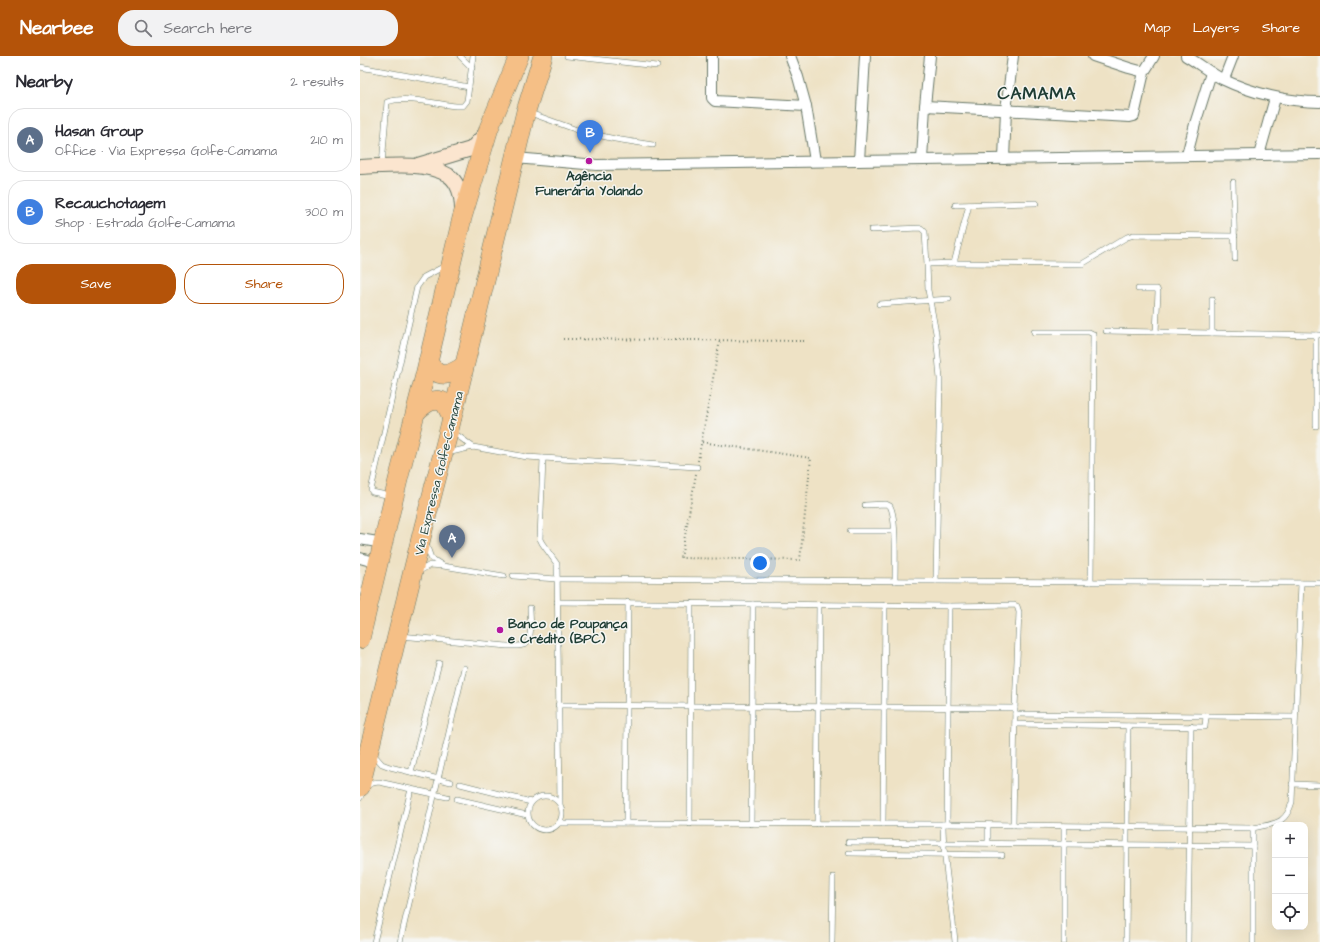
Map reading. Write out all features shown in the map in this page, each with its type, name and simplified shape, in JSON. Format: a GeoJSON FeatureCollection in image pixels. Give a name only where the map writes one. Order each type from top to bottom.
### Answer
{"type":"FeatureCollection","features":[{"type":"Feature","properties":{"kind":"highway"},"geometry":{"type":"LineString","coordinates":[[360,639],[462,218],[489,128],[519,56]]}},
{"type":"Feature","properties":{"kind":"highway","name":"Via Expressa Golfe-Camama"},"geometry":{"type":"LineString","coordinates":[[360,787],[514,158],[526,111],[543,56]]}},
{"type":"Feature","properties":{"kind":"highway"},"geometry":{"type":"LineString","coordinates":[[428,361],[433,370],[439,374],[449,374],[464,366]]}},
{"type":"Feature","properties":{"kind":"highway"},"geometry":{"type":"LineString","coordinates":[[416,412],[427,403],[437,400],[445,403],[450,423]]}},
{"type":"Feature","properties":{"kind":"street"},"geometry":{"type":"LineString","coordinates":[[712,56],[712,98],[715,101],[806,106]]}},
{"type":"Feature","properties":{"kind":"street"},"geometry":{"type":"LineString","coordinates":[[790,56],[798,77],[806,106],[815,161]]}},
{"type":"Feature","properties":{"kind":"street"},"geometry":{"type":"LineString","coordinates":[[859,160],[865,56]]}},
{"type":"Feature","properties":{"kind":"street"},"geometry":{"type":"LineString","coordinates":[[922,160],[930,56]]}},
{"type":"Feature","properties":{"kind":"street"},"geometry":{"type":"LineString","coordinates":[[1004,159],[1006,110],[1013,56]]}},
{"type":"Feature","properties":{"kind":"street"},"geometry":{"type":"LineString","coordinates":[[1093,56],[1144,72]]}},
{"type":"Feature","properties":{"kind":"street"},"geometry":{"type":"LineString","coordinates":[[925,106],[1130,117],[1134,116],[1144,72],[1154,56]]}},
{"type":"Feature","properties":{"kind":"street"},"geometry":{"type":"LineString","coordinates":[[1224,79],[1233,56]]}},
{"type":"Feature","properties":{"kind":"street"},"geometry":{"type":"LineString","coordinates":[[1192,58],[1211,72],[1224,79],[1275,98],[1306,102],[1320,102]]}},
{"type":"Feature","properties":{"kind":"street"},"geometry":{"type":"LineString","coordinates":[[1187,156],[1211,72]]}},
{"type":"Feature","properties":{"kind":"street"},"geometry":{"type":"LineString","coordinates":[[1259,155],[1275,98]]}},
{"type":"Feature","properties":{"kind":"street"},"geometry":{"type":"LineString","coordinates":[[414,166],[471,149],[485,135],[489,128]]}},
{"type":"Feature","properties":{"kind":"street"},"geometry":{"type":"LineString","coordinates":[[514,158],[598,165],[1320,154]]}},
{"type":"Feature","properties":{"kind":"street"},"geometry":{"type":"LineString","coordinates":[[360,167],[414,166],[436,170],[449,176],[457,186],[462,198],[462,218]]}},
{"type":"Feature","properties":{"kind":"street"},"geometry":{"type":"LineString","coordinates":[[360,539],[383,543]]}},
{"type":"Feature","properties":{"kind":"street"},"geometry":{"type":"LineString","coordinates":[[360,558],[378,563]]}},
{"type":"Feature","properties":{"kind":"lane"},"geometry":{"type":"LineString","coordinates":[[460,56],[472,68]]}},
{"type":"Feature","properties":{"kind":"lane"},"geometry":{"type":"LineString","coordinates":[[382,166],[387,102],[395,99],[404,99],[462,106],[467,101],[473,56]]}},
{"type":"Feature","properties":{"kind":"lane"},"geometry":{"type":"LineString","coordinates":[[567,56],[657,66]]}},
{"type":"Feature","properties":{"kind":"lane"},"geometry":{"type":"LineString","coordinates":[[360,67],[469,87]]}},
{"type":"Feature","properties":{"kind":"lane"},"geometry":{"type":"LineString","coordinates":[[526,111],[580,132],[653,145]]}},
{"type":"Feature","properties":{"kind":"lane"},"geometry":{"type":"LineString","coordinates":[[1233,182],[1235,259]]}},
{"type":"Feature","properties":{"kind":"lane"},"geometry":{"type":"LineString","coordinates":[[955,206],[1036,203]]}},
{"type":"Feature","properties":{"kind":"lane"},"geometry":{"type":"LineString","coordinates":[[954,263],[969,205]]}},
{"type":"Feature","properties":{"kind":"lane"},"geometry":{"type":"LineString","coordinates":[[871,230],[921,228],[926,232],[930,300],[936,333],[940,379],[936,581]]}},
{"type":"Feature","properties":{"kind":"lane"},"geometry":{"type":"LineString","coordinates":[[927,264],[1082,264],[1127,237],[1235,236]]}},
{"type":"Feature","properties":{"kind":"lane"},"geometry":{"type":"LineString","coordinates":[[394,497],[372,492],[371,487],[417,287],[424,277],[451,263]]}},
{"type":"Feature","properties":{"kind":"lane"},"geometry":{"type":"LineString","coordinates":[[1138,289],[1157,289],[1156,332]]}},
{"type":"Feature","properties":{"kind":"lane"},"geometry":{"type":"LineString","coordinates":[[879,304],[949,299]]}},
{"type":"Feature","properties":{"kind":"lane"},"geometry":{"type":"LineString","coordinates":[[1212,300],[1212,333]]}},
{"type":"Feature","properties":{"kind":"lane"},"geometry":{"type":"LineString","coordinates":[[1106,331],[1318,335],[1316,426]]}},
{"type":"Feature","properties":{"kind":"lane"},"geometry":{"type":"LineString","coordinates":[[1034,332],[1089,332],[1094,334],[1091,582]]}},
{"type":"Feature","properties":{"kind":"lane"},"geometry":{"type":"LineString","coordinates":[[450,423],[473,447]]}},
{"type":"Feature","properties":{"kind":"lane"},"geometry":{"type":"LineString","coordinates":[[442,455],[473,447],[527,457],[697,467]]}},
{"type":"Feature","properties":{"kind":"lane"},"geometry":{"type":"LineString","coordinates":[[543,458],[540,539],[557,564],[558,705],[560,804],[562,812],[559,823]]}},
{"type":"Feature","properties":{"kind":"lane"},"geometry":{"type":"LineString","coordinates":[[865,505],[886,504],[890,506],[892,510],[895,581]]}},
{"type":"Feature","properties":{"kind":"lane"},"geometry":{"type":"LineString","coordinates":[[424,526],[427,548],[431,558],[443,566]]}},
{"type":"Feature","properties":{"kind":"lane"},"geometry":{"type":"LineString","coordinates":[[850,531],[894,531]]}},
{"type":"Feature","properties":{"kind":"lane"},"geometry":{"type":"LineString","coordinates":[[410,584],[415,575],[422,568],[430,565],[504,576]]}},
{"type":"Feature","properties":{"kind":"lane"},"geometry":{"type":"LineString","coordinates":[[513,576],[557,579],[1320,583]]}},
{"type":"Feature","properties":{"kind":"lane"},"geometry":{"type":"LineString","coordinates":[[560,804],[554,798],[548,796],[538,797],[531,802],[527,815],[533,826],[538,829],[549,830],[559,823],[945,824],[1253,828],[1278,823],[1285,818],[1289,812],[1292,802],[1301,583]]}},
{"type":"Feature","properties":{"kind":"lane"},"geometry":{"type":"LineString","coordinates":[[557,602],[1017,606],[1019,612],[1015,708],[1013,825]]}},
{"type":"Feature","properties":{"kind":"lane"},"geometry":{"type":"LineString","coordinates":[[626,823],[628,602]]}},
{"type":"Feature","properties":{"kind":"lane"},"geometry":{"type":"LineString","coordinates":[[690,824],[691,603]]}},
{"type":"Feature","properties":{"kind":"lane"},"geometry":{"type":"LineString","coordinates":[[752,824],[753,604]]}},
{"type":"Feature","properties":{"kind":"lane"},"geometry":{"type":"LineString","coordinates":[[817,824],[819,604]]}},
{"type":"Feature","properties":{"kind":"lane"},"geometry":{"type":"LineString","coordinates":[[884,824],[885,605]]}},
{"type":"Feature","properties":{"kind":"lane"},"geometry":{"type":"LineString","coordinates":[[949,606],[948,707],[945,824],[943,843],[956,942]]}},
{"type":"Feature","properties":{"kind":"lane"},"geometry":{"type":"LineString","coordinates":[[398,636],[520,646],[527,643],[530,638],[530,608]]}},
{"type":"Feature","properties":{"kind":"lane"},"geometry":{"type":"LineString","coordinates":[[412,772],[439,663]]}},
{"type":"Feature","properties":{"kind":"lane"},"geometry":{"type":"LineString","coordinates":[[400,942],[464,668]]}},
{"type":"Feature","properties":{"kind":"lane"},"geometry":{"type":"LineString","coordinates":[[558,705],[1015,708]]}},
{"type":"Feature","properties":{"kind":"lane"},"geometry":{"type":"LineString","coordinates":[[1015,714],[1295,717]]}},
{"type":"Feature","properties":{"kind":"lane"},"geometry":{"type":"LineString","coordinates":[[1015,724],[1206,727],[1206,716]]}},
{"type":"Feature","properties":{"kind":"lane"},"geometry":{"type":"LineString","coordinates":[[376,723],[372,753],[382,764],[451,782]]}},
{"type":"Feature","properties":{"kind":"lane"},"geometry":{"type":"LineString","coordinates":[[1126,942],[1128,726]]}},
{"type":"Feature","properties":{"kind":"lane"},"geometry":{"type":"LineString","coordinates":[[1188,942],[1191,726]]}},
{"type":"Feature","properties":{"kind":"lane"},"geometry":{"type":"LineString","coordinates":[[360,798],[364,787],[374,782],[447,797]]}},
{"type":"Feature","properties":{"kind":"lane"},"geometry":{"type":"LineString","coordinates":[[460,784],[531,802]]}},
{"type":"Feature","properties":{"kind":"lane"},"geometry":{"type":"LineString","coordinates":[[1292,784],[1320,785]]}},
{"type":"Feature","properties":{"kind":"lane"},"geometry":{"type":"LineString","coordinates":[[374,942],[410,789]]}},
{"type":"Feature","properties":{"kind":"lane"},"geometry":{"type":"LineString","coordinates":[[456,799],[527,815]]}},
{"type":"Feature","properties":{"kind":"lane"},"geometry":{"type":"LineString","coordinates":[[988,825],[988,843]]}},
{"type":"Feature","properties":{"kind":"lane"},"geometry":{"type":"LineString","coordinates":[[1064,826],[1064,942]]}},
{"type":"Feature","properties":{"kind":"lane"},"geometry":{"type":"LineString","coordinates":[[1253,828],[1253,942]]}},
{"type":"Feature","properties":{"kind":"lane"},"geometry":{"type":"LineString","coordinates":[[848,842],[1253,846]]}},
{"type":"Feature","properties":{"kind":"lane"},"geometry":{"type":"LineString","coordinates":[[848,853],[1002,855]]}},
{"type":"Feature","properties":{"kind":"lane"},"geometry":{"type":"LineString","coordinates":[[832,942],[833,877]]}},
{"type":"Feature","properties":{"kind":"path"},"geometry":{"type":"LineString","coordinates":[[563,339],[805,341]]}},
{"type":"Feature","properties":{"kind":"path"},"geometry":{"type":"LineString","coordinates":[[701,442],[811,458],[800,560],[681,558],[701,442],[720,340]]}},
{"type":"Feature","properties":{"kind":"place","name":"Recauchotagem"},"geometry":{"type":"Point","coordinates":[590,153]}},
{"type":"Feature","properties":{"kind":"place","name":"Agência Funerária Yolando"},"geometry":{"type":"Point","coordinates":[589,161]}},
{"type":"Feature","properties":{"kind":"place","name":"Hasan Group"},"geometry":{"type":"Point","coordinates":[452,558]}},
{"type":"Feature","properties":{"kind":"place","name":"Banco de Poupança e Crédito (BPC)"},"geometry":{"type":"Point","coordinates":[500,630]}},
{"type":"Feature","properties":{"kind":"district","name":"CAMAMA"},"geometry":{"type":"Point","coordinates":[1037,93]}}]}
